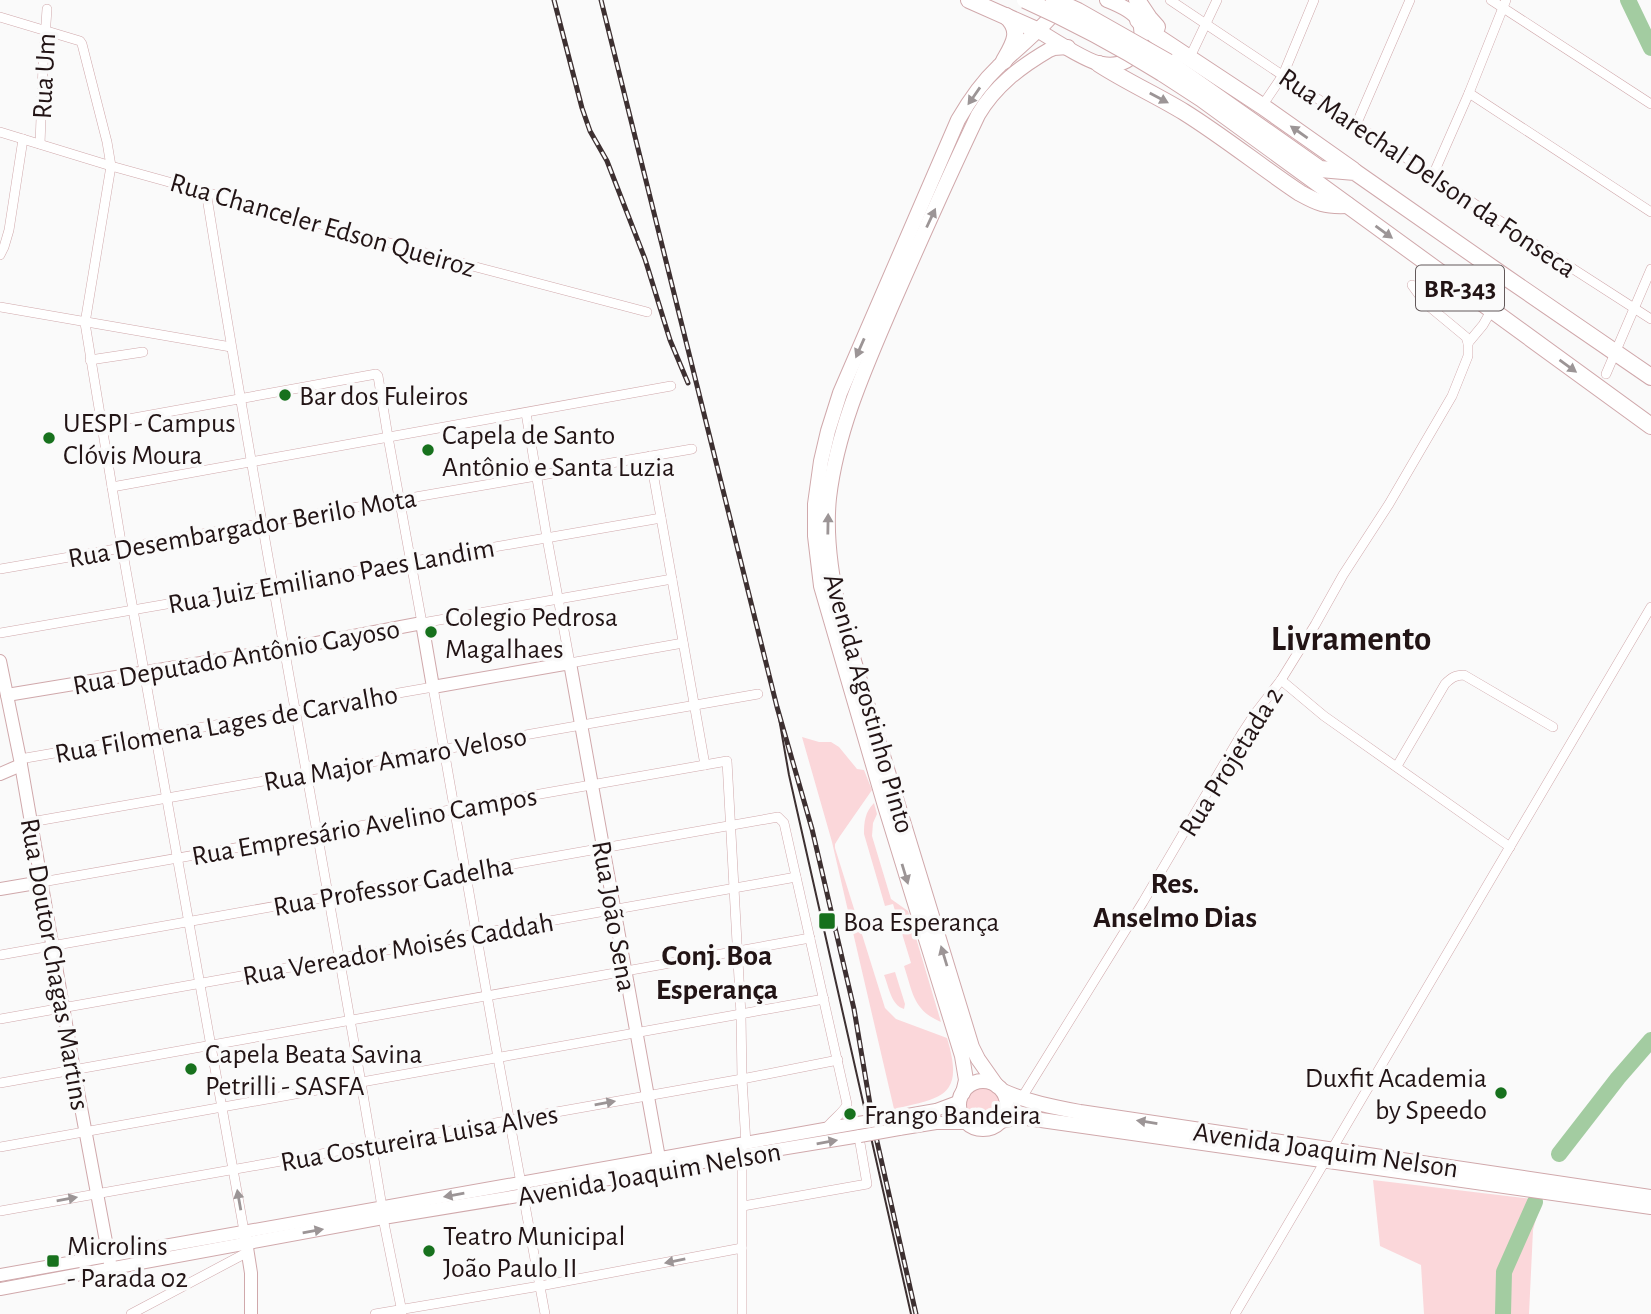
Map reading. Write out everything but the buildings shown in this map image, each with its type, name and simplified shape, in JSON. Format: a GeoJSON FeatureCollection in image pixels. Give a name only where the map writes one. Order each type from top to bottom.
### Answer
{"type":"FeatureCollection","features":[{"type":"Feature","properties":{"kind":"highway"},"geometry":{"type":"LineString","coordinates":[[969,0],[1039,31]]}},
{"type":"Feature","properties":{"kind":"highway","name":"BR-343"},"geometry":{"type":"LineString","coordinates":[[1025,0],[1165,68]]}},
{"type":"Feature","properties":{"kind":"highway"},"geometry":{"type":"LineString","coordinates":[[1135,0],[1149,18],[1189,56]]}},
{"type":"Feature","properties":{"kind":"highway","name":"BR-343"},"geometry":{"type":"LineString","coordinates":[[1055,6],[1098,22],[1273,144],[1347,205],[1651,426]]}},
{"type":"Feature","properties":{"kind":"highway"},"geometry":{"type":"LineString","coordinates":[[1004,15],[1014,25],[1015,32],[1012,46],[1004,61]]}},
{"type":"Feature","properties":{"kind":"highway"},"geometry":{"type":"LineString","coordinates":[[1138,20],[1156,36],[1189,56],[1355,172]]}},
{"type":"Feature","properties":{"kind":"highway"},"geometry":{"type":"LineString","coordinates":[[1099,64],[1161,98],[1314,201],[1329,205],[1347,205]]}},
{"type":"Feature","properties":{"kind":"highway","name":"BR-343"},"geometry":{"type":"LineString","coordinates":[[1273,144],[1320,169],[1355,172],[1651,376]]}},
{"type":"Feature","properties":{"kind":"main road","name":"Avenida Agostinho Pinto"},"geometry":{"type":"LineString","coordinates":[[961,1097],[966,1080],[962,1056],[824,601],[816,556],[816,504],[823,451],[840,393],[958,120],[980,86],[1039,31],[1055,6],[1069,0]]}},
{"type":"Feature","properties":{"kind":"main road"},"geometry":{"type":"LineString","coordinates":[[1039,31],[1099,64],[1123,62],[1133,57],[1139,49],[1142,35],[1138,20],[1127,10],[1107,0]]}},
{"type":"Feature","properties":{"kind":"main road"},"geometry":{"type":"LineString","coordinates":[[1055,6],[1058,28],[1068,47]]}},
{"type":"Feature","properties":{"kind":"main road","name":"Avenida Agostinho Pinto"},"geometry":{"type":"LineString","coordinates":[[1000,1089],[982,1066],[972,1047],[840,615],[832,581],[829,551],[829,500],[834,464],[846,417],[861,378],[978,115],[990,95],[1017,71],[1049,50],[1068,47]]}},
{"type":"Feature","properties":{"kind":"main road"},"geometry":{"type":"LineString","coordinates":[[982,1081],[990,1082],[1000,1089],[1007,1107],[1001,1121],[988,1129],[967,1123],[962,1116],[961,1097],[968,1087],[982,1081]]}},
{"type":"Feature","properties":{"kind":"main road","name":"Avenida Joaquim Nelson"},"geometry":{"type":"LineString","coordinates":[[1000,1089],[1043,1106],[1329,1155],[1585,1193],[1651,1197]]}},
{"type":"Feature","properties":{"kind":"main road","name":"Avenida Joaquim Nelson"},"geometry":{"type":"LineString","coordinates":[[1001,1121],[1019,1117],[1329,1155]]}},
{"type":"Feature","properties":{"kind":"main road","name":"Avenida Joaquim Nelson"},"geometry":{"type":"LineString","coordinates":[[1611,1196],[1651,1207]]}},
{"type":"Feature","properties":{"kind":"street"},"geometry":{"type":"LineString","coordinates":[[1135,0],[1138,20]]}},
{"type":"Feature","properties":{"kind":"street","name":"Rua Marechal Delson da Fonseca"},"geometry":{"type":"LineString","coordinates":[[1170,0],[1651,319]]}},
{"type":"Feature","properties":{"kind":"street"},"geometry":{"type":"LineString","coordinates":[[1189,56],[1217,0]]}},
{"type":"Feature","properties":{"kind":"street"},"geometry":{"type":"LineString","coordinates":[[1262,106],[1283,75],[1314,0]]}},
{"type":"Feature","properties":{"kind":"street"},"geometry":{"type":"LineString","coordinates":[[1356,125],[1410,0]]}},
{"type":"Feature","properties":{"kind":"street"},"geometry":{"type":"LineString","coordinates":[[1491,0],[1504,4],[1651,104]]}},
{"type":"Feature","properties":{"kind":"street"},"geometry":{"type":"LineString","coordinates":[[1433,175],[1504,4]]}},
{"type":"Feature","properties":{"kind":"street","name":"Rua Um"},"geometry":{"type":"LineString","coordinates":[[40,144],[47,9]]}},
{"type":"Feature","properties":{"kind":"street"},"geometry":{"type":"LineString","coordinates":[[0,17],[80,41],[107,142],[111,166],[85,323],[122,548],[246,1242],[251,1273],[251,1314]]}},
{"type":"Feature","properties":{"kind":"street"},"geometry":{"type":"LineString","coordinates":[[1469,93],[1651,212]]}},
{"type":"Feature","properties":{"kind":"street","name":"Rua Chanceler Edson Queiroz"},"geometry":{"type":"LineString","coordinates":[[0,132],[111,166],[647,312]]}},
{"type":"Feature","properties":{"kind":"street"},"geometry":{"type":"LineString","coordinates":[[0,255],[9,230],[23,139]]}},
{"type":"Feature","properties":{"kind":"street"},"geometry":{"type":"LineString","coordinates":[[206,191],[231,348],[402,1312]]}},
{"type":"Feature","properties":{"kind":"street"},"geometry":{"type":"LineString","coordinates":[[1606,374],[1651,269]]}},
{"type":"Feature","properties":{"kind":"street"},"geometry":{"type":"LineString","coordinates":[[1412,285],[1425,303],[1460,331],[1468,343]]}},
{"type":"Feature","properties":{"kind":"street"},"geometry":{"type":"LineString","coordinates":[[0,307],[231,348]]}},
{"type":"Feature","properties":{"kind":"street"},"geometry":{"type":"LineString","coordinates":[[1468,343],[1491,311]]}},
{"type":"Feature","properties":{"kind":"street","name":"Rua Projetada 2"},"geometry":{"type":"LineString","coordinates":[[1021,1099],[1143,902],[1241,735],[1281,680],[1389,504],[1452,396],[1468,356],[1468,343]]}},
{"type":"Feature","properties":{"kind":"street"},"geometry":{"type":"LineString","coordinates":[[90,360],[143,352]]}},
{"type":"Feature","properties":{"kind":"street"},"geometry":{"type":"LineString","coordinates":[[101,424],[376,374],[378,376],[545,1314]]}},
{"type":"Feature","properties":{"kind":"street"},"geometry":{"type":"LineString","coordinates":[[112,487],[671,386]]}},
{"type":"Feature","properties":{"kind":"street"},"geometry":{"type":"LineString","coordinates":[[526,413],[570,663]]}},
{"type":"Feature","properties":{"kind":"street","name":"Rua Desembargador Berilo Mota"},"geometry":{"type":"LineString","coordinates":[[0,569],[691,449]]}},
{"type":"Feature","properties":{"kind":"street"},"geometry":{"type":"LineString","coordinates":[[650,456],[705,765]]}},
{"type":"Feature","properties":{"kind":"street","name":"Rua Juiz Emiliano Paes Landim"},"geometry":{"type":"LineString","coordinates":[[0,633],[661,518]]}},
{"type":"Feature","properties":{"kind":"street","name":"Rua Deputado Antônio Gayoso"},"geometry":{"type":"LineString","coordinates":[[5,698],[672,579]]}},
{"type":"Feature","properties":{"kind":"street"},"geometry":{"type":"LineString","coordinates":[[1235,1314],[1651,607]]}},
{"type":"Feature","properties":{"kind":"street"},"geometry":{"type":"LineString","coordinates":[[433,687],[683,643]]}},
{"type":"Feature","properties":{"kind":"street","name":"Rua Doutor Chagas Martins"},"geometry":{"type":"LineString","coordinates":[[0,660],[109,1262]]}},
{"type":"Feature","properties":{"kind":"street","name":"Rua João Sena"},"geometry":{"type":"LineString","coordinates":[[570,663],[660,1164]]}},
{"type":"Feature","properties":{"kind":"street"},"geometry":{"type":"LineString","coordinates":[[1397,766],[1445,684],[1457,675],[1464,675],[1553,727]]}},
{"type":"Feature","properties":{"kind":"street"},"geometry":{"type":"LineString","coordinates":[[1281,680],[1324,716],[1510,847]]}},
{"type":"Feature","properties":{"kind":"street","name":"Rua Filomena Lages de Carvalho"},"geometry":{"type":"LineString","coordinates":[[0,774],[20,762],[156,734],[433,687]]}},
{"type":"Feature","properties":{"kind":"street","name":"Rua Major Amaro Veloso"},"geometry":{"type":"LineString","coordinates":[[31,822],[758,694]]}},
{"type":"Feature","properties":{"kind":"street","name":"Rua Empresário Avelino Campos"},"geometry":{"type":"LineString","coordinates":[[0,889],[727,761],[731,825]]}},
{"type":"Feature","properties":{"kind":"street","name":"Rua Professor Gadelha"},"geometry":{"type":"LineString","coordinates":[[0,955],[774,817],[782,819],[784,823],[796,877]]}},
{"type":"Feature","properties":{"kind":"street"},"geometry":{"type":"LineString","coordinates":[[731,825],[741,1015],[744,1150],[742,1314]]}},
{"type":"Feature","properties":{"kind":"street"},"geometry":{"type":"LineString","coordinates":[[796,877],[847,1104],[845,1111],[831,1120],[825,1130]]}},
{"type":"Feature","properties":{"kind":"street","name":"Rua Vereador Moisés Caddah"},"geometry":{"type":"LineString","coordinates":[[0,1019],[796,877]]}},
{"type":"Feature","properties":{"kind":"street"},"geometry":{"type":"LineString","coordinates":[[0,1083],[810,938]]}},
{"type":"Feature","properties":{"kind":"street"},"geometry":{"type":"LineString","coordinates":[[0,1147],[824,999]]}},
{"type":"Feature","properties":{"kind":"street","name":"Rua Costureira Luisa Alves"},"geometry":{"type":"LineString","coordinates":[[0,1211],[838,1060]]}},
{"type":"Feature","properties":{"kind":"street","name":"Avenida Joaquim Nelson"},"geometry":{"type":"LineString","coordinates":[[0,1275],[246,1242],[383,1212],[744,1150],[859,1134],[936,1110],[961,1097]]}},
{"type":"Feature","properties":{"kind":"street","name":"Avenida Joaquim Nelson"},"geometry":{"type":"LineString","coordinates":[[898,1123],[967,1123]]}},
{"type":"Feature","properties":{"kind":"street","name":"Avenida Joaquim Nelson"},"geometry":{"type":"LineString","coordinates":[[744,1150],[825,1130],[859,1134]]}},
{"type":"Feature","properties":{"kind":"street"},"geometry":{"type":"LineString","coordinates":[[743,1206],[867,1184],[859,1134]]}},
{"type":"Feature","properties":{"kind":"street"},"geometry":{"type":"LineString","coordinates":[[131,1314],[246,1242]]}},
{"type":"Feature","properties":{"kind":"street"},"geometry":{"type":"LineString","coordinates":[[375,1314],[402,1312],[742,1248]]}},
{"type":"Feature","properties":{"kind":"street","name":"Avenida Joaquim Nelson"},"geometry":{"type":"LineString","coordinates":[[0,1289],[109,1262]]}},
{"type":"Feature","properties":{"kind":"shaded area"},"geometry":{"type":"Polygon","coordinates":[[[802,737],[831,742],[839,747],[857,769],[864,770],[872,790],[840,836],[835,848],[885,1008],[896,1019],[947,1038],[952,1058],[951,1083],[945,1092],[925,1102],[894,1109],[832,842],[802,737]]]}},
{"type":"Feature","properties":{"kind":"shaded area"},"geometry":{"type":"Polygon","coordinates":[[[874,803],[877,814],[872,836],[891,899],[908,911],[941,1022],[925,1012],[915,1000],[904,966],[911,963],[893,904],[885,906],[864,834],[866,817],[874,803]]]}},
{"type":"Feature","properties":{"kind":"shaded area"},"geometry":{"type":"Polygon","coordinates":[[[895,972],[905,1004],[904,1009],[893,1000],[884,975],[895,972]]]}},
{"type":"Feature","properties":{"kind":"shaded area"},"geometry":{"type":"Polygon","coordinates":[[[983,1086],[991,1087],[997,1092],[1002,1098],[1002,1114],[997,1120],[991,1125],[983,1126],[975,1125],[969,1120],[964,1114],[963,1106],[964,1098],[969,1092],[975,1087],[983,1086]]]}},
{"type":"Feature","properties":{"kind":"shaded area"},"geometry":{"type":"Polygon","coordinates":[[[1373,1180],[1541,1200],[1533,1230],[1529,1314],[1424,1314],[1421,1265],[1380,1246],[1373,1180]]]}},
{"type":"Feature","properties":{"kind":"waterway"},"geometry":{"type":"LineString","coordinates":[[1628,0],[1651,48]]}},
{"type":"Feature","properties":{"kind":"waterway"},"geometry":{"type":"LineString","coordinates":[[1559,1154],[1651,1040]]}},
{"type":"Feature","properties":{"kind":"waterway"},"geometry":{"type":"LineString","coordinates":[[1503,1314],[1504,1272],[1535,1202]]}},
{"type":"Feature","properties":{"kind":"tram line"},"geometry":{"type":"LineString","coordinates":[[777,707],[789,775],[911,1314]]}},
{"type":"Feature","properties":{"kind":"railway"},"geometry":{"type":"LineString","coordinates":[[554,0],[590,131],[607,161],[645,259],[670,340],[688,383]]}},
{"type":"Feature","properties":{"kind":"railway"},"geometry":{"type":"LineString","coordinates":[[601,0],[777,707],[812,829],[854,1009],[874,1128],[916,1314]]}},
{"type":"Feature","properties":{"kind":"place","name":"Bar dos Fuleiros"},"geometry":{"type":"Point","coordinates":[285,395]}},
{"type":"Feature","properties":{"kind":"place","name":"UESPI - Campus Clóvis Moura"},"geometry":{"type":"Point","coordinates":[49,438]}},
{"type":"Feature","properties":{"kind":"place","name":"Capela de Santo Antônio e Santa Luzia"},"geometry":{"type":"Point","coordinates":[428,450]}},
{"type":"Feature","properties":{"kind":"place","name":"Colegio Pedrosa Magalhaes"},"geometry":{"type":"Point","coordinates":[431,632]}},
{"type":"Feature","properties":{"kind":"place","name":"Boa Esperança"},"geometry":{"type":"Point","coordinates":[827,921]}},
{"type":"Feature","properties":{"kind":"place","name":"Capela Beata Savina Petrilli - SASFA"},"geometry":{"type":"Point","coordinates":[191,1069]}},
{"type":"Feature","properties":{"kind":"place","name":"Duxfit Academia by Speedo"},"geometry":{"type":"Point","coordinates":[1501,1093]}},
{"type":"Feature","properties":{"kind":"place","name":"Frango Bandeira"},"geometry":{"type":"Point","coordinates":[850,1114]}},
{"type":"Feature","properties":{"kind":"place","name":"Teatro Municipal João Paulo II"},"geometry":{"type":"Point","coordinates":[429,1251]}},
{"type":"Feature","properties":{"kind":"place","name":"Microlins - Parada 02"},"geometry":{"type":"Point","coordinates":[53,1261]}},
{"type":"Feature","properties":{"kind":"district","name":"Livramento"},"geometry":{"type":"Point","coordinates":[1351,638]}},
{"type":"Feature","properties":{"kind":"district","name":"Res. Anselmo Dias"},"geometry":{"type":"Point","coordinates":[1175,900]}},
{"type":"Feature","properties":{"kind":"district","name":"Conj. Boa Esperança"},"geometry":{"type":"Point","coordinates":[717,972]}}]}
